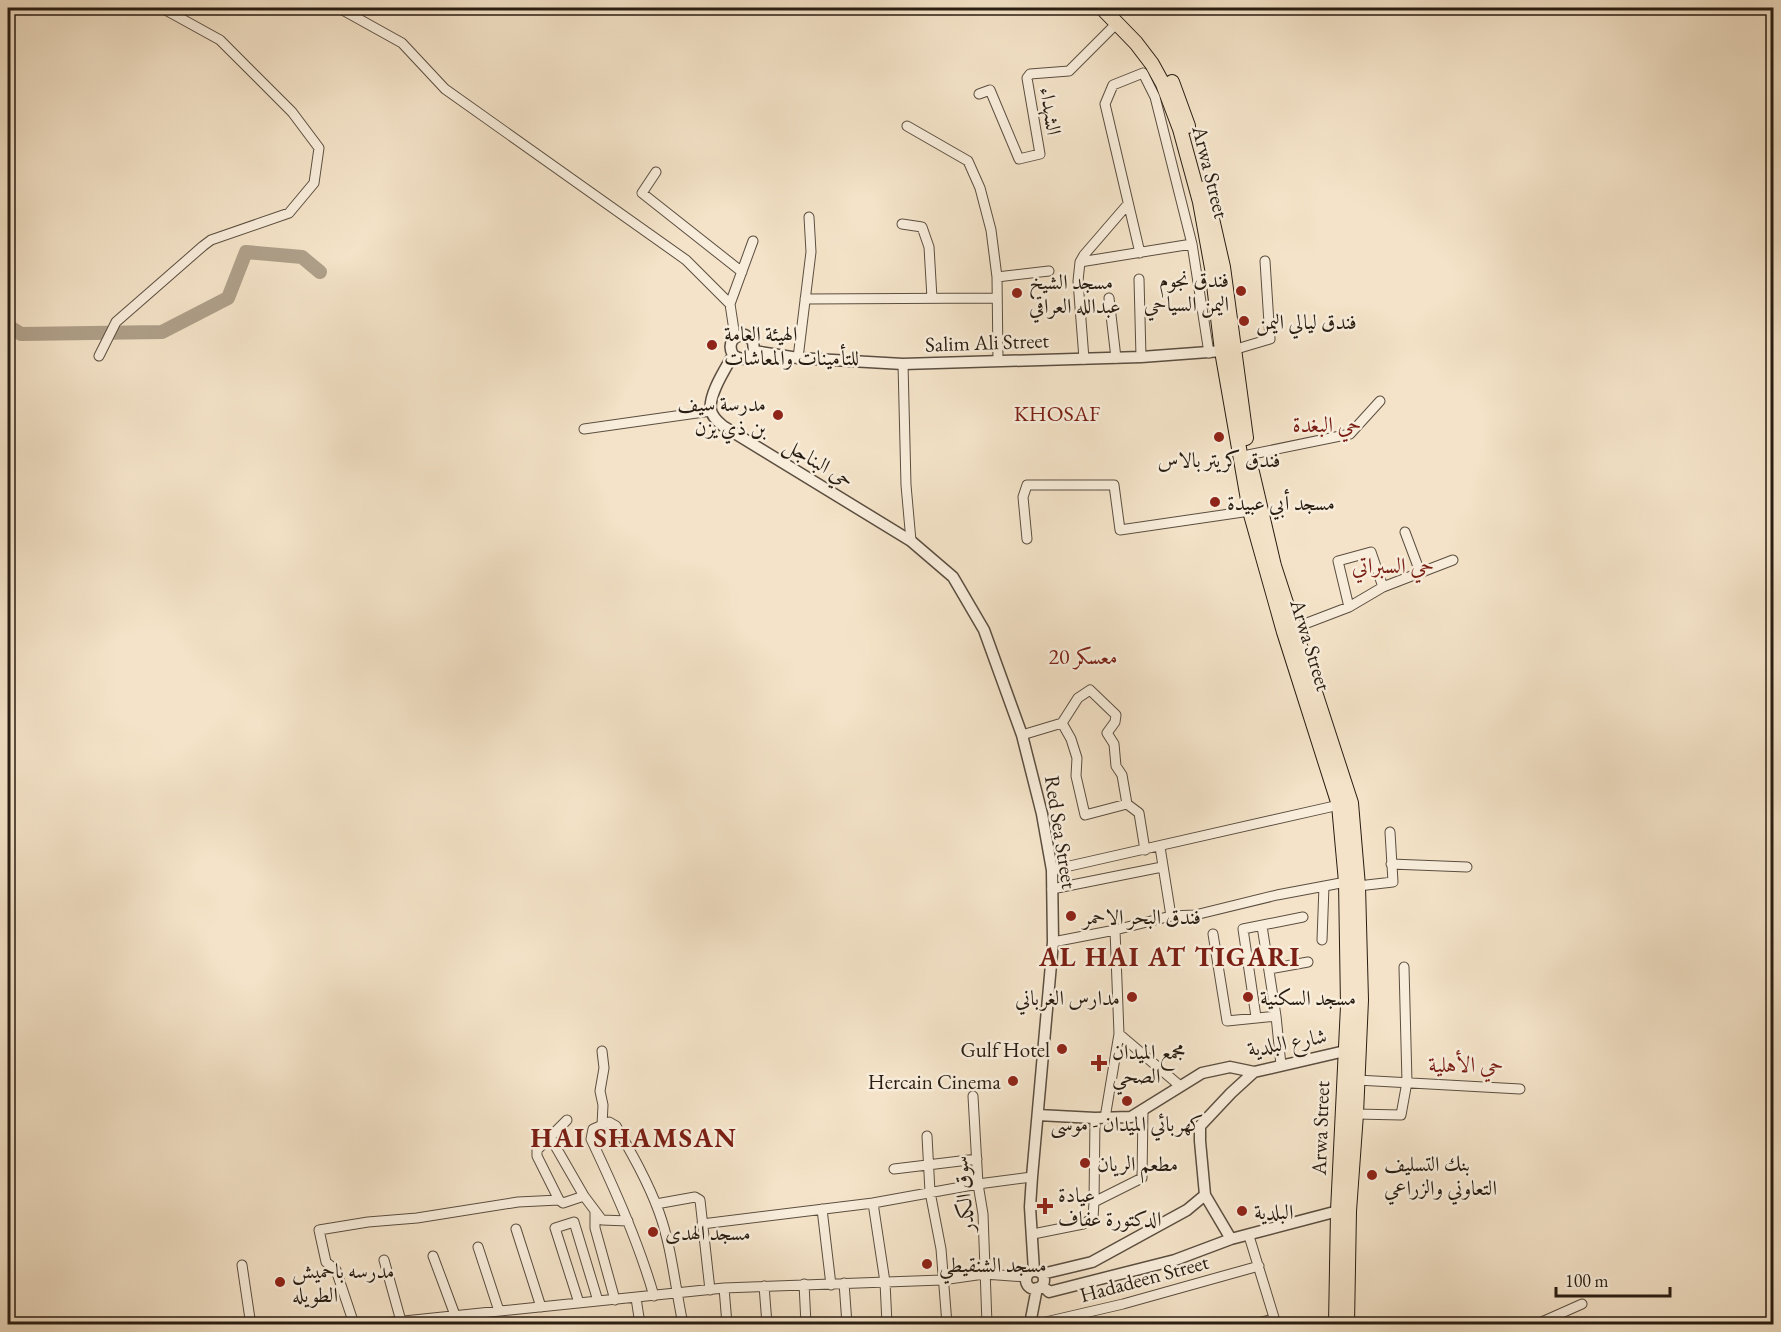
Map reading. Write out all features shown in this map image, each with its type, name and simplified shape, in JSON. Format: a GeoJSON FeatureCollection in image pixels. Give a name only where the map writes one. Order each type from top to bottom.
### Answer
{"type":"FeatureCollection","features":[{"type":"Feature","properties":{"kind":"main road","name":"Arwa Street"},"geometry":{"type":"LineString","coordinates":[[1102,8],[1152,64],[1163,84],[1180,129],[1200,202],[1212,267],[1221,351],[1250,512],[1345,804],[1352,884],[1348,1006],[1351,1050],[1336,1324]]}},
{"type":"Feature","properties":{"kind":"main road","name":"Arwa Street"},"geometry":{"type":"LineString","coordinates":[[1113,8],[1157,58],[1171,80],[1181,103],[1209,200],[1223,267],[1221,351],[1289,630]]}},
{"type":"Feature","properties":{"kind":"main road","name":"Arwa Street"},"geometry":{"type":"LineString","coordinates":[[1347,1324],[1343,1211],[1356,1114],[1357,1080],[1351,1050]]}},
{"type":"Feature","properties":{"kind":"street"},"geometry":{"type":"LineString","coordinates":[[99,356],[116,322],[203,246],[211,240],[289,213],[314,183],[319,148],[292,112],[220,40],[162,8]]}},
{"type":"Feature","properties":{"kind":"street"},"geometry":{"type":"LineString","coordinates":[[339,8],[402,43],[445,89],[686,260],[730,304]]}},
{"type":"Feature","properties":{"kind":"street","name":"الشهداء"},"geometry":{"type":"LineString","coordinates":[[979,94],[990,90],[1019,159],[1040,154],[1027,78],[1030,74],[1070,71],[1117,23]]}},
{"type":"Feature","properties":{"kind":"street"},"geometry":{"type":"LineString","coordinates":[[1140,253],[1105,104],[1113,85],[1143,73],[1155,97],[1221,351],[1270,339],[1265,261]]}},
{"type":"Feature","properties":{"kind":"street"},"geometry":{"type":"LineString","coordinates":[[907,126],[968,161],[980,188],[991,230],[997,277],[998,361]]}},
{"type":"Feature","properties":{"kind":"street"},"geometry":{"type":"LineString","coordinates":[[656,172],[642,193],[742,272]]}},
{"type":"Feature","properties":{"kind":"street"},"geometry":{"type":"LineString","coordinates":[[1084,359],[1078,281],[1080,262],[1128,204]]}},
{"type":"Feature","properties":{"kind":"street"},"geometry":{"type":"LineString","coordinates":[[798,358],[811,252],[809,217]]}},
{"type":"Feature","properties":{"kind":"street"},"geometry":{"type":"LineString","coordinates":[[902,224],[922,227],[929,247],[932,298]]}},
{"type":"Feature","properties":{"kind":"street"},"geometry":{"type":"LineString","coordinates":[[584,429],[711,411],[716,389],[733,355],[730,345],[735,337],[730,304],[753,241]]}},
{"type":"Feature","properties":{"kind":"street"},"geometry":{"type":"LineString","coordinates":[[1080,262],[1192,244]]}},
{"type":"Feature","properties":{"kind":"street"},"geometry":{"type":"LineString","coordinates":[[997,277],[1049,271]]}},
{"type":"Feature","properties":{"kind":"street"},"geometry":{"type":"LineString","coordinates":[[1139,279],[1141,357]]}},
{"type":"Feature","properties":{"kind":"street"},"geometry":{"type":"LineString","coordinates":[[1109,297],[1116,358]]}},
{"type":"Feature","properties":{"kind":"street"},"geometry":{"type":"LineString","coordinates":[[805,299],[997,298]]}},
{"type":"Feature","properties":{"kind":"street"},"geometry":{"type":"LineString","coordinates":[[733,355],[742,359],[747,358],[754,351],[750,337],[745,335],[735,337]]}},
{"type":"Feature","properties":{"kind":"street","name":"Salim Ali Street"},"geometry":{"type":"LineString","coordinates":[[754,351],[798,358],[903,364],[1141,357],[1221,351]]}},
{"type":"Feature","properties":{"kind":"street"},"geometry":{"type":"LineString","coordinates":[[903,364],[906,485],[911,542]]}},
{"type":"Feature","properties":{"kind":"street"},"geometry":{"type":"LineString","coordinates":[[1248,455],[1350,434],[1380,401]]}},
{"type":"Feature","properties":{"kind":"street","name":"حي البناجل"},"geometry":{"type":"LineString","coordinates":[[711,411],[714,418],[723,426],[911,542]]}},
{"type":"Feature","properties":{"kind":"street"},"geometry":{"type":"LineString","coordinates":[[1027,539],[1023,497],[1028,486],[1114,485],[1120,530],[1250,512]]}},
{"type":"Feature","properties":{"kind":"street"},"geometry":{"type":"LineString","coordinates":[[1405,532],[1420,572]]}},
{"type":"Feature","properties":{"kind":"street","name":"Red Sea Street"},"geometry":{"type":"LineString","coordinates":[[911,542],[953,577],[984,630],[1022,735],[1042,814],[1052,870],[1053,942],[1030,1206],[1036,1279],[1030,1324]]}},
{"type":"Feature","properties":{"kind":"street"},"geometry":{"type":"LineString","coordinates":[[1349,607],[1338,561],[1371,552],[1383,587]]}},
{"type":"Feature","properties":{"kind":"street"},"geometry":{"type":"LineString","coordinates":[[1289,630],[1349,607],[1383,587],[1453,560]]}},
{"type":"Feature","properties":{"kind":"street"},"geometry":{"type":"LineString","coordinates":[[1022,735],[1062,723],[1078,698],[1090,690],[1116,715],[1115,722],[1107,733],[1114,744],[1116,766],[1122,775],[1126,804],[1139,813],[1145,850]]}},
{"type":"Feature","properties":{"kind":"street"},"geometry":{"type":"LineString","coordinates":[[1062,723],[1071,738],[1077,758],[1076,776],[1085,815],[1126,804]]}},
{"type":"Feature","properties":{"kind":"street"},"geometry":{"type":"LineString","coordinates":[[1052,870],[1345,804]]}},
{"type":"Feature","properties":{"kind":"street"},"geometry":{"type":"LineString","coordinates":[[1053,942],[1171,916],[1196,915],[1324,886],[1393,882],[1390,832]]}},
{"type":"Feature","properties":{"kind":"street"},"geometry":{"type":"LineString","coordinates":[[1160,847],[1171,916]]}},
{"type":"Feature","properties":{"kind":"street"},"geometry":{"type":"LineString","coordinates":[[1391,864],[1467,867]]}},
{"type":"Feature","properties":{"kind":"street"},"geometry":{"type":"LineString","coordinates":[[1052,889],[1162,867]]}},
{"type":"Feature","properties":{"kind":"street"},"geometry":{"type":"LineString","coordinates":[[1322,940],[1324,886]]}},
{"type":"Feature","properties":{"kind":"street"},"geometry":{"type":"LineString","coordinates":[[1256,1017],[1243,929],[1303,917]]}},
{"type":"Feature","properties":{"kind":"street"},"geometry":{"type":"LineString","coordinates":[[1262,926],[1281,1065]]}},
{"type":"Feature","properties":{"kind":"street"},"geometry":{"type":"LineString","coordinates":[[1033,1234],[1083,1224],[1093,1218],[1100,1118],[1119,1034],[1115,930]]}},
{"type":"Feature","properties":{"kind":"street"},"geometry":{"type":"LineString","coordinates":[[1213,934],[1227,1022],[1276,1016]]}},
{"type":"Feature","properties":{"kind":"street"},"geometry":{"type":"LineString","coordinates":[[1269,969],[1308,963]]}},
{"type":"Feature","properties":{"kind":"street"},"geometry":{"type":"LineString","coordinates":[[1356,1114],[1401,1115],[1407,1082],[1404,967]]}},
{"type":"Feature","properties":{"kind":"street"},"geometry":{"type":"LineString","coordinates":[[1119,1034],[1179,1085]]}},
{"type":"Feature","properties":{"kind":"street","name":"شارع البلدية"},"geometry":{"type":"LineString","coordinates":[[1038,1115],[1131,1117],[1179,1085],[1202,1073],[1230,1067],[1254,1072],[1351,1050]]}},
{"type":"Feature","properties":{"kind":"street"},"geometry":{"type":"LineString","coordinates":[[602,1052],[604,1068],[600,1091],[603,1106],[602,1125]]}},
{"type":"Feature","properties":{"kind":"street"},"geometry":{"type":"LineString","coordinates":[[1231,1239],[1205,1196],[1200,1126],[1254,1072]]}},
{"type":"Feature","properties":{"kind":"street"},"geometry":{"type":"LineString","coordinates":[[1357,1080],[1520,1089]]}},
{"type":"Feature","properties":{"kind":"street","name":"سوق الكدر"},"geometry":{"type":"LineString","coordinates":[[973,1096],[978,1184],[984,1223],[987,1324]]}},
{"type":"Feature","properties":{"kind":"street"},"geometry":{"type":"LineString","coordinates":[[1094,1202],[1142,1178],[1143,1110]]}},
{"type":"Feature","properties":{"kind":"street"},"geometry":{"type":"LineString","coordinates":[[559,1200],[537,1156],[537,1150],[567,1120]]}},
{"type":"Feature","properties":{"kind":"street"},"geometry":{"type":"LineString","coordinates":[[654,1296],[628,1221],[591,1139],[593,1129],[609,1122],[616,1126],[656,1204],[669,1246],[683,1324]]}},
{"type":"Feature","properties":{"kind":"street"},"geometry":{"type":"LineString","coordinates":[[927,1136],[930,1192],[941,1249],[947,1324]]}},
{"type":"Feature","properties":{"kind":"street"},"geometry":{"type":"LineString","coordinates":[[550,1137],[584,1196],[602,1220],[628,1221]]}},
{"type":"Feature","properties":{"kind":"street"},"geometry":{"type":"LineString","coordinates":[[894,1169],[977,1159]]}},
{"type":"Feature","properties":{"kind":"street"},"geometry":{"type":"LineString","coordinates":[[702,1224],[873,1203],[978,1184],[1032,1177]]}},
{"type":"Feature","properties":{"kind":"street"},"geometry":{"type":"LineString","coordinates":[[354,1324],[336,1270],[326,1262],[319,1230],[518,1202],[559,1200],[563,1203],[584,1196]]}},
{"type":"Feature","properties":{"kind":"street"},"geometry":{"type":"LineString","coordinates":[[375,1324],[724,1288],[942,1280],[984,1274],[1036,1279],[1092,1262],[1188,1210],[1205,1196]]}},
{"type":"Feature","properties":{"kind":"street"},"geometry":{"type":"LineString","coordinates":[[656,1204],[698,1198],[710,1290]]}},
{"type":"Feature","properties":{"kind":"street"},"geometry":{"type":"LineString","coordinates":[[873,1203],[885,1282],[887,1324]]}},
{"type":"Feature","properties":{"kind":"street"},"geometry":{"type":"LineString","coordinates":[[822,1209],[831,1285]]}},
{"type":"Feature","properties":{"kind":"street"},"geometry":{"type":"LineString","coordinates":[[1036,1279],[1049,1292],[1175,1260],[1231,1239],[1343,1211]]}},
{"type":"Feature","properties":{"kind":"street"},"geometry":{"type":"LineString","coordinates":[[595,1212],[595,1228],[615,1300]]}},
{"type":"Feature","properties":{"kind":"street"},"geometry":{"type":"LineString","coordinates":[[579,1303],[555,1228],[574,1221],[598,1301]]}},
{"type":"Feature","properties":{"kind":"street"},"geometry":{"type":"LineString","coordinates":[[516,1229],[541,1307]]}},
{"type":"Feature","properties":{"kind":"street"},"geometry":{"type":"LineString","coordinates":[[1249,1236],[1275,1322],[1254,1324]]}},
{"type":"Feature","properties":{"kind":"street"},"geometry":{"type":"LineString","coordinates":[[478,1247],[499,1311]]}},
{"type":"Feature","properties":{"kind":"street"},"geometry":{"type":"LineString","coordinates":[[433,1256],[454,1315]]}},
{"type":"Feature","properties":{"kind":"street"},"geometry":{"type":"LineString","coordinates":[[1104,1256],[1110,1277]]}},
{"type":"Feature","properties":{"kind":"street"},"geometry":{"type":"LineString","coordinates":[[384,1260],[401,1321]]}},
{"type":"Feature","properties":{"kind":"street"},"geometry":{"type":"LineString","coordinates":[[242,1265],[250,1319],[254,1324]]}},
{"type":"Feature","properties":{"kind":"street","name":"Hadadeen Street"},"geometry":{"type":"LineString","coordinates":[[1037,1324],[1123,1304],[1259,1266]]}},
{"type":"Feature","properties":{"kind":"street"},"geometry":{"type":"LineString","coordinates":[[844,1283],[847,1324]]}},
{"type":"Feature","properties":{"kind":"street"},"geometry":{"type":"LineString","coordinates":[[804,1284],[806,1324]]}},
{"type":"Feature","properties":{"kind":"street"},"geometry":{"type":"LineString","coordinates":[[764,1286],[767,1324]]}},
{"type":"Feature","properties":{"kind":"street"},"geometry":{"type":"LineString","coordinates":[[724,1288],[727,1324]]}},
{"type":"Feature","properties":{"kind":"street"},"geometry":{"type":"LineString","coordinates":[[636,1298],[640,1324]]}},
{"type":"Feature","properties":{"kind":"street"},"geometry":{"type":"LineString","coordinates":[[1537,1324],[1582,1304]]}},
{"type":"Feature","properties":{"kind":"waterway"},"geometry":{"type":"LineString","coordinates":[[8,326],[21,334],[162,332],[228,298],[246,252],[302,257],[320,272]]}},
{"type":"Feature","properties":{"kind":"place","name":"فندق نجوم اليمن السياحي"},"geometry":{"type":"Point","coordinates":[1241,291]}},
{"type":"Feature","properties":{"kind":"place","name":"مسجد الشيخ عبدالله العراقي"},"geometry":{"type":"Point","coordinates":[1017,293]}},
{"type":"Feature","properties":{"kind":"place","name":"فندق ليالي اليمن"},"geometry":{"type":"Point","coordinates":[1244,321]}},
{"type":"Feature","properties":{"kind":"place","name":"الهيئة العامة للتأمينات والمعاشات"},"geometry":{"type":"Point","coordinates":[712,345]}},
{"type":"Feature","properties":{"kind":"place","name":"مدرسة سيف بن ذي يزن"},"geometry":{"type":"Point","coordinates":[778,415]}},
{"type":"Feature","properties":{"kind":"place","name":"فندق كريتر بالاس"},"geometry":{"type":"Point","coordinates":[1219,437]}},
{"type":"Feature","properties":{"kind":"place","name":"مسجد أبي عبيدة"},"geometry":{"type":"Point","coordinates":[1215,502]}},
{"type":"Feature","properties":{"kind":"place","name":"فندق البحر الاحمر"},"geometry":{"type":"Point","coordinates":[1071,916]}},
{"type":"Feature","properties":{"kind":"place","name":"مدارس الغرباني"},"geometry":{"type":"Point","coordinates":[1132,997]}},
{"type":"Feature","properties":{"kind":"place","name":"مسجد السكنية"},"geometry":{"type":"Point","coordinates":[1248,997]}},
{"type":"Feature","properties":{"kind":"place","name":"Gulf Hotel"},"geometry":{"type":"Point","coordinates":[1062,1049]}},
{"type":"Feature","properties":{"kind":"place","name":"مجمع الميدان الصحي"},"geometry":{"type":"Point","coordinates":[1099,1063]}},
{"type":"Feature","properties":{"kind":"place","name":"Hercain Cinema"},"geometry":{"type":"Point","coordinates":[1013,1081]}},
{"type":"Feature","properties":{"kind":"place","name":"كهربائي الميدان - موسى"},"geometry":{"type":"Point","coordinates":[1127,1101]}},
{"type":"Feature","properties":{"kind":"place","name":"مطعم الريان"},"geometry":{"type":"Point","coordinates":[1085,1163]}},
{"type":"Feature","properties":{"kind":"place","name":"بنك التسليف التعاوني والزراعي"},"geometry":{"type":"Point","coordinates":[1372,1175]}},
{"type":"Feature","properties":{"kind":"place","name":"عيادة الدكتورة عفاف"},"geometry":{"type":"Point","coordinates":[1045,1206]}},
{"type":"Feature","properties":{"kind":"place","name":"البلدية"},"geometry":{"type":"Point","coordinates":[1242,1211]}},
{"type":"Feature","properties":{"kind":"place","name":"مسجد الهدى"},"geometry":{"type":"Point","coordinates":[653,1232]}},
{"type":"Feature","properties":{"kind":"place","name":"مسجد الشنقيطي"},"geometry":{"type":"Point","coordinates":[927,1264]}},
{"type":"Feature","properties":{"kind":"place","name":"مدرسه باحميش الطويله"},"geometry":{"type":"Point","coordinates":[280,1282]}},
{"type":"Feature","properties":{"kind":"district","name":"KHOSAF"},"geometry":{"type":"Point","coordinates":[1057,413]}},
{"type":"Feature","properties":{"kind":"district","name":"حي البغدة"},"geometry":{"type":"Point","coordinates":[1327,424]}},
{"type":"Feature","properties":{"kind":"district","name":"حي السبراتي"},"geometry":{"type":"Point","coordinates":[1393,565]}},
{"type":"Feature","properties":{"kind":"district","name":"معسكر 20"},"geometry":{"type":"Point","coordinates":[1083,656]}},
{"type":"Feature","properties":{"kind":"district","name":"AL HAI AT TIGARI"},"geometry":{"type":"Point","coordinates":[1170,956]}},
{"type":"Feature","properties":{"kind":"district","name":"حي الأهلية"},"geometry":{"type":"Point","coordinates":[1466,1064]}},
{"type":"Feature","properties":{"kind":"district","name":"HAI SHAMSAN"},"geometry":{"type":"Point","coordinates":[634,1137]}}]}
